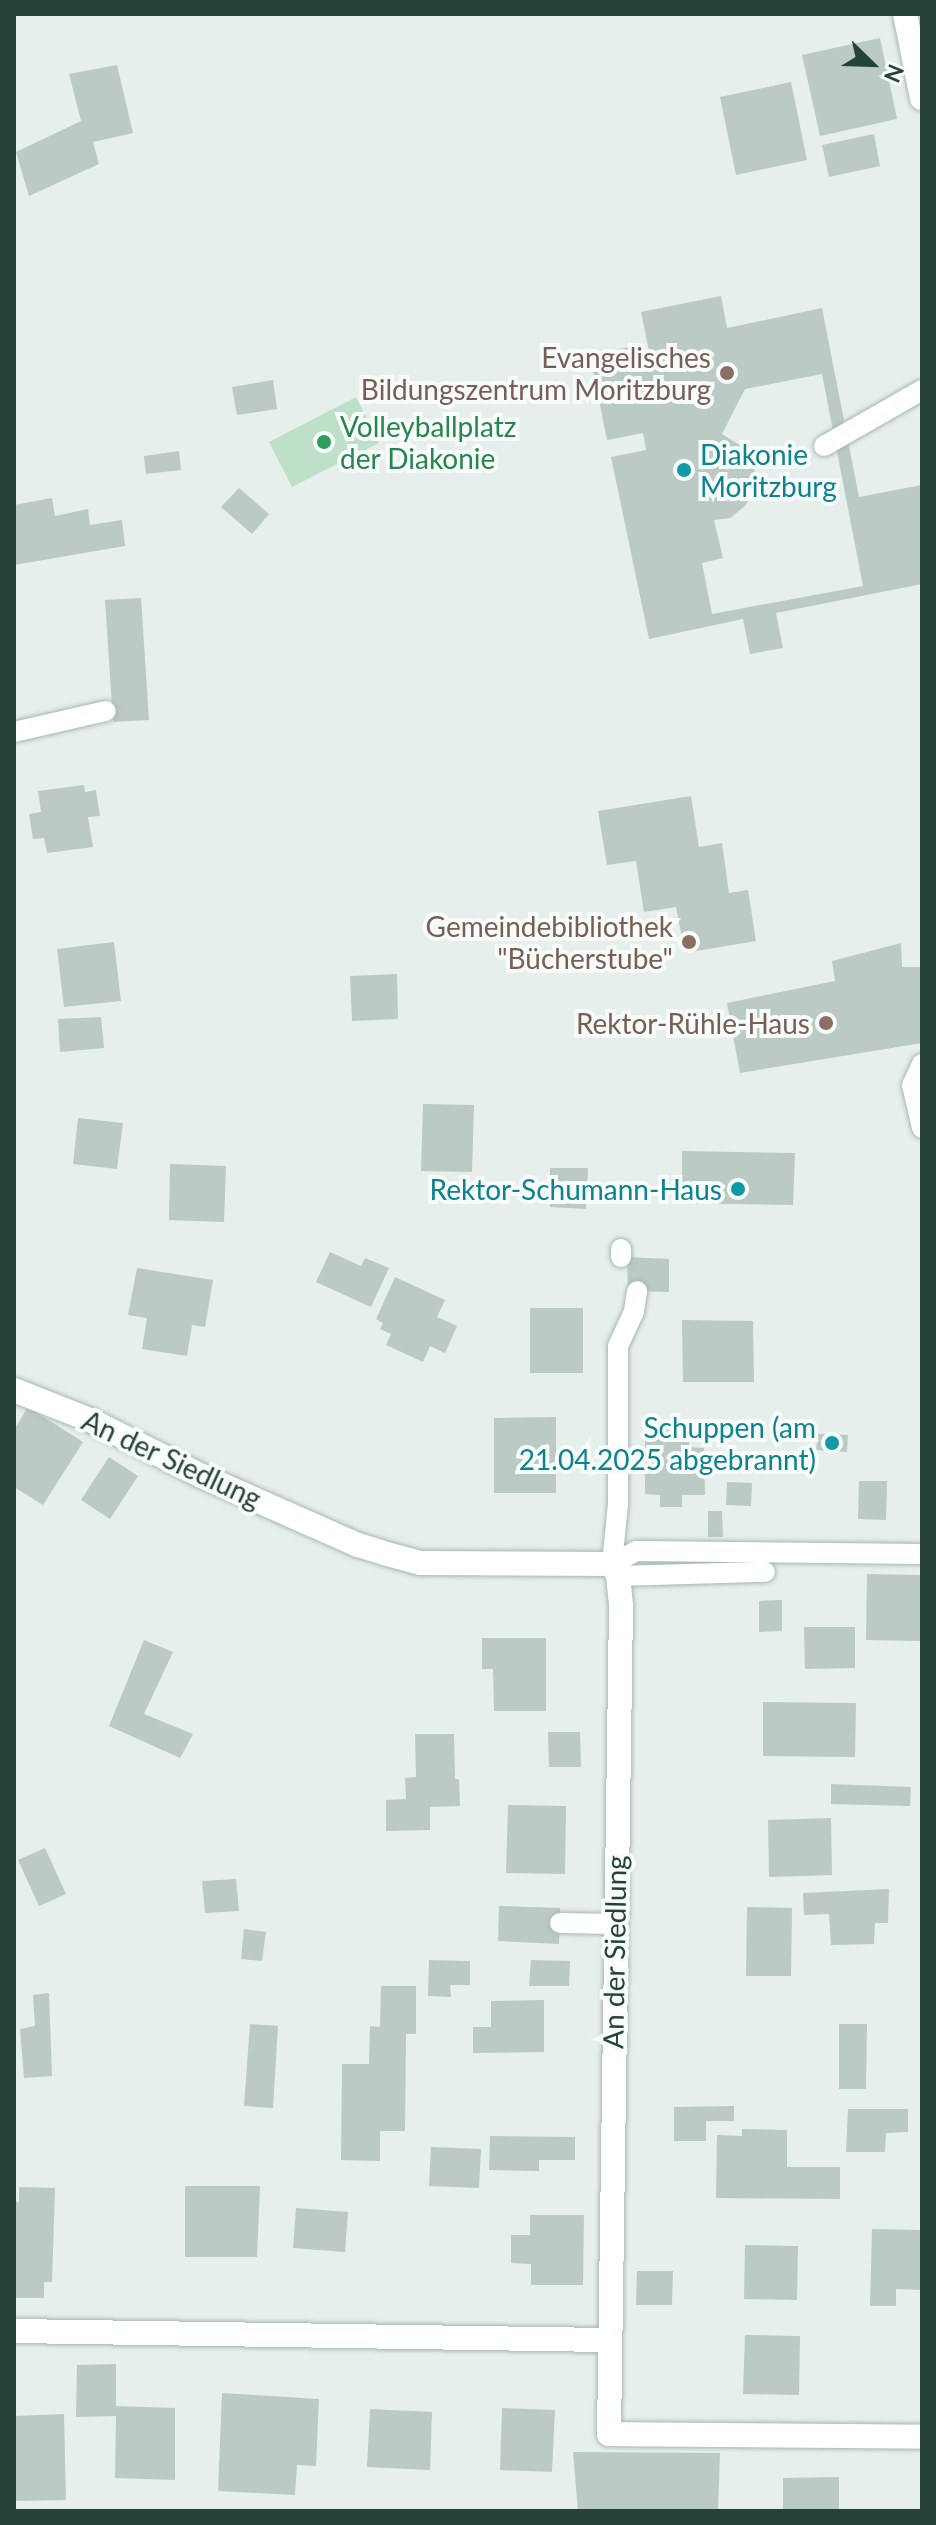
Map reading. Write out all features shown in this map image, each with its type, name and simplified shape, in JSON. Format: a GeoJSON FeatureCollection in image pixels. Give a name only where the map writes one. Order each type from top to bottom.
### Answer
{"type":"FeatureCollection","features":[{"type":"Feature","properties":{"kind":"street"},"geometry":{"type":"LineString","coordinates":[[905,14],[922,98]]}},
{"type":"Feature","properties":{"kind":"street","name":"An der Siedlung"},"geometry":{"type":"LineString","coordinates":[[14,1390],[90,1420],[202,1476],[358,1545],[387,1554],[421,1563],[615,1570],[621,1606],[609,2434],[922,2437]]}},
{"type":"Feature","properties":{"kind":"street"},"geometry":{"type":"LineString","coordinates":[[14,2331],[608,2340]]}},
{"type":"Feature","properties":{"kind":"lane"},"geometry":{"type":"LineString","coordinates":[[824,446],[922,390]]}},
{"type":"Feature","properties":{"kind":"lane"},"geometry":{"type":"LineString","coordinates":[[14,732],[106,711]]}},
{"type":"Feature","properties":{"kind":"lane"},"geometry":{"type":"LineString","coordinates":[[922,1064],[912,1085],[922,1128]]}},
{"type":"Feature","properties":{"kind":"lane"},"geometry":{"type":"LineString","coordinates":[[637,1291],[634,1311],[618,1346],[615,1570],[765,1572]]}},
{"type":"Feature","properties":{"kind":"lane","name":"An der Siedlung"},"geometry":{"type":"LineString","coordinates":[[615,1570],[636,1551],[922,1554]]}},
{"type":"Feature","properties":{"kind":"lane"},"geometry":{"type":"LineString","coordinates":[[560,1923],[615,1924]]}},
{"type":"Feature","properties":{"kind":"green space","name":"Volleyballplatz der Diakonie"},"geometry":{"type":"Polygon","coordinates":[[[356,397],[379,443],[292,487],[269,442],[356,397]]]}},
{"type":"Feature","properties":{"kind":"building"},"geometry":{"type":"Polygon","coordinates":[[[880,38],[897,119],[820,136],[802,55],[880,38]]]}},
{"type":"Feature","properties":{"kind":"building"},"geometry":{"type":"Polygon","coordinates":[[[117,65],[133,133],[93,142],[99,164],[29,196],[16,152],[81,121],[69,74],[117,65]]]}},
{"type":"Feature","properties":{"kind":"building"},"geometry":{"type":"Polygon","coordinates":[[[791,82],[807,160],[736,175],[720,97],[791,82]]]}},
{"type":"Feature","properties":{"kind":"building"},"geometry":{"type":"Polygon","coordinates":[[[874,134],[880,166],[829,177],[822,145],[874,134]]]}},
{"type":"Feature","properties":{"kind":"building","name":"Diakonie Moritzburg"},"geometry":{"type":"Polygon","coordinates":[[[721,296],[727,328],[822,308],[859,497],[922,485],[922,584],[776,613],[783,648],[750,654],[743,619],[649,639],[611,457],[646,450],[643,433],[607,440],[590,355],[634,346],[637,363],[651,361],[641,312],[721,296]],[[822,374],[745,389],[722,434],[746,449],[757,477],[753,493],[745,506],[730,518],[714,520],[723,558],[702,563],[712,614],[863,586],[822,374]]]}},
{"type":"Feature","properties":{"kind":"building"},"geometry":{"type":"Polygon","coordinates":[[[273,380],[277,409],[237,415],[232,387],[273,380]]]}},
{"type":"Feature","properties":{"kind":"building"},"geometry":{"type":"Polygon","coordinates":[[[179,451],[181,470],[146,474],[144,456],[179,451]]]}},
{"type":"Feature","properties":{"kind":"building"},"geometry":{"type":"Polygon","coordinates":[[[239,488],[269,514],[252,534],[221,507],[239,488]]]}},
{"type":"Feature","properties":{"kind":"building"},"geometry":{"type":"Polygon","coordinates":[[[52,498],[55,516],[88,509],[90,525],[122,520],[125,546],[14,565],[14,505],[52,498]]]}},
{"type":"Feature","properties":{"kind":"building"},"geometry":{"type":"Polygon","coordinates":[[[141,598],[149,720],[113,722],[105,600],[141,598]]]}},
{"type":"Feature","properties":{"kind":"building"},"geometry":{"type":"Polygon","coordinates":[[[84,785],[85,792],[96,790],[100,816],[88,817],[93,847],[47,853],[44,838],[33,839],[29,814],[41,812],[38,791],[84,785]]]}},
{"type":"Feature","properties":{"kind":"building"},"geometry":{"type":"Polygon","coordinates":[[[691,796],[699,847],[722,843],[729,893],[748,890],[756,941],[685,953],[676,907],[644,912],[636,861],[607,865],[598,811],[691,796]]]}},
{"type":"Feature","properties":{"kind":"building"},"geometry":{"type":"Polygon","coordinates":[[[114,942],[121,1001],[64,1007],[57,949],[114,942]]]}},
{"type":"Feature","properties":{"kind":"building","name":"Rektor-Rühle-Haus"},"geometry":{"type":"Polygon","coordinates":[[[901,943],[902,967],[922,967],[922,1043],[740,1073],[727,1003],[835,981],[832,961],[901,943]]]}},
{"type":"Feature","properties":{"kind":"building"},"geometry":{"type":"Polygon","coordinates":[[[397,974],[398,1019],[352,1021],[350,976],[397,974]]]}},
{"type":"Feature","properties":{"kind":"building"},"geometry":{"type":"Polygon","coordinates":[[[101,1017],[104,1048],[60,1052],[58,1019],[101,1017]]]}},
{"type":"Feature","properties":{"kind":"building"},"geometry":{"type":"Polygon","coordinates":[[[423,1104],[474,1105],[472,1172],[421,1171],[423,1104]]]}},
{"type":"Feature","properties":{"kind":"building"},"geometry":{"type":"Polygon","coordinates":[[[78,1118],[123,1123],[117,1169],[73,1164],[78,1118]]]}},
{"type":"Feature","properties":{"kind":"building","name":"Rektor-Schumann-Haus"},"geometry":{"type":"Polygon","coordinates":[[[682,1151],[795,1153],[793,1205],[682,1203],[682,1151]]]}},
{"type":"Feature","properties":{"kind":"building"},"geometry":{"type":"Polygon","coordinates":[[[170,1164],[226,1166],[224,1222],[169,1220],[170,1164]]]}},
{"type":"Feature","properties":{"kind":"building"},"geometry":{"type":"Polygon","coordinates":[[[550,1168],[588,1168],[586,1209],[550,1207],[550,1168]]]}},
{"type":"Feature","properties":{"kind":"building"},"geometry":{"type":"Polygon","coordinates":[[[330,1252],[361,1266],[365,1258],[389,1268],[371,1307],[316,1282],[330,1252]]]}},
{"type":"Feature","properties":{"kind":"building"},"geometry":{"type":"Polygon","coordinates":[[[627,1257],[669,1259],[669,1292],[628,1291],[627,1257]]]}},
{"type":"Feature","properties":{"kind":"building"},"geometry":{"type":"Polygon","coordinates":[[[137,1268],[213,1280],[205,1327],[192,1325],[187,1356],[142,1349],[147,1318],[128,1315],[137,1268]]]}},
{"type":"Feature","properties":{"kind":"building"},"geometry":{"type":"Polygon","coordinates":[[[395,1277],[445,1300],[437,1317],[457,1326],[445,1353],[430,1346],[423,1362],[386,1345],[391,1334],[380,1329],[383,1323],[376,1319],[395,1277]]]}},
{"type":"Feature","properties":{"kind":"building"},"geometry":{"type":"Polygon","coordinates":[[[530,1308],[583,1308],[583,1373],[530,1373],[530,1308]]]}},
{"type":"Feature","properties":{"kind":"building"},"geometry":{"type":"Polygon","coordinates":[[[682,1320],[753,1321],[754,1382],[683,1382],[682,1320]]]}},
{"type":"Feature","properties":{"kind":"building"},"geometry":{"type":"Polygon","coordinates":[[[28,1407],[83,1442],[43,1505],[14,1487],[14,1430],[28,1407]]]}},
{"type":"Feature","properties":{"kind":"building"},"geometry":{"type":"Polygon","coordinates":[[[556,1417],[556,1493],[494,1493],[494,1418],[556,1417]]]}},
{"type":"Feature","properties":{"kind":"building"},"geometry":{"type":"Polygon","coordinates":[[[645,1425],[689,1426],[689,1447],[704,1448],[705,1495],[682,1495],[682,1507],[660,1507],[660,1495],[645,1494],[645,1425]]]}},
{"type":"Feature","properties":{"kind":"building","name":"Schuppen (am 21.04.2025 abgebrannt)"},"geometry":{"type":"Polygon","coordinates":[[[818,1434],[848,1435],[847,1452],[816,1450],[818,1434]]]}},
{"type":"Feature","properties":{"kind":"building"},"geometry":{"type":"Polygon","coordinates":[[[109,1457],[138,1476],[110,1519],[81,1500],[109,1457]]]}},
{"type":"Feature","properties":{"kind":"building"},"geometry":{"type":"Polygon","coordinates":[[[859,1481],[887,1481],[886,1520],[858,1519],[859,1481]]]}},
{"type":"Feature","properties":{"kind":"building"},"geometry":{"type":"Polygon","coordinates":[[[727,1482],[752,1483],[751,1506],[726,1505],[727,1482]]]}},
{"type":"Feature","properties":{"kind":"building"},"geometry":{"type":"Polygon","coordinates":[[[708,1511],[722,1511],[723,1537],[708,1537],[708,1511]]]}},
{"type":"Feature","properties":{"kind":"building"},"geometry":{"type":"Polygon","coordinates":[[[867,1574],[922,1575],[920,1641],[866,1640],[867,1574]]]}},
{"type":"Feature","properties":{"kind":"building"},"geometry":{"type":"Polygon","coordinates":[[[782,1600],[782,1631],[759,1632],[759,1601],[782,1600]]]}},
{"type":"Feature","properties":{"kind":"building"},"geometry":{"type":"Polygon","coordinates":[[[804,1627],[855,1627],[855,1668],[805,1669],[804,1627]]]}},
{"type":"Feature","properties":{"kind":"building"},"geometry":{"type":"Polygon","coordinates":[[[482,1638],[546,1638],[546,1711],[494,1711],[493,1669],[482,1669],[482,1638]]]}},
{"type":"Feature","properties":{"kind":"building"},"geometry":{"type":"Polygon","coordinates":[[[144,1640],[173,1652],[144,1714],[193,1734],[180,1758],[109,1726],[144,1640]]]}},
{"type":"Feature","properties":{"kind":"building"},"geometry":{"type":"Polygon","coordinates":[[[763,1702],[856,1703],[855,1757],[763,1756],[763,1702]]]}},
{"type":"Feature","properties":{"kind":"building"},"geometry":{"type":"Polygon","coordinates":[[[548,1732],[580,1732],[581,1767],[549,1767],[548,1732]]]}},
{"type":"Feature","properties":{"kind":"building"},"geometry":{"type":"Polygon","coordinates":[[[415,1734],[454,1734],[455,1779],[459,1779],[460,1806],[430,1807],[430,1830],[386,1831],[386,1800],[406,1799],[405,1778],[416,1777],[415,1734]]]}},
{"type":"Feature","properties":{"kind":"building"},"geometry":{"type":"Polygon","coordinates":[[[831,1784],[911,1787],[910,1806],[831,1804],[831,1784]]]}},
{"type":"Feature","properties":{"kind":"building"},"geometry":{"type":"Polygon","coordinates":[[[508,1805],[566,1806],[565,1874],[506,1873],[508,1805]]]}},
{"type":"Feature","properties":{"kind":"building"},"geometry":{"type":"Polygon","coordinates":[[[831,1818],[832,1875],[769,1877],[768,1820],[831,1818]]]}},
{"type":"Feature","properties":{"kind":"building"},"geometry":{"type":"Polygon","coordinates":[[[45,1848],[66,1894],[39,1906],[18,1860],[45,1848]]]}},
{"type":"Feature","properties":{"kind":"building"},"geometry":{"type":"Polygon","coordinates":[[[236,1879],[239,1911],[205,1913],[202,1881],[236,1879]]]}},
{"type":"Feature","properties":{"kind":"building"},"geometry":{"type":"Polygon","coordinates":[[[889,1889],[888,1923],[875,1923],[874,1944],[831,1945],[829,1914],[804,1915],[803,1893],[889,1889]]]}},
{"type":"Feature","properties":{"kind":"building"},"geometry":{"type":"Polygon","coordinates":[[[499,1906],[560,1908],[559,1944],[498,1941],[499,1906]]]}},
{"type":"Feature","properties":{"kind":"building"},"geometry":{"type":"Polygon","coordinates":[[[747,1907],[792,1908],[791,1976],[746,1976],[747,1907]]]}},
{"type":"Feature","properties":{"kind":"building"},"geometry":{"type":"Polygon","coordinates":[[[244,1929],[266,1932],[262,1961],[241,1959],[244,1929]]]}},
{"type":"Feature","properties":{"kind":"building"},"geometry":{"type":"Polygon","coordinates":[[[429,1960],[470,1961],[470,1985],[450,1985],[451,1997],[428,1996],[429,1960]]]}},
{"type":"Feature","properties":{"kind":"building"},"geometry":{"type":"Polygon","coordinates":[[[531,1960],[570,1961],[569,1986],[529,1986],[531,1960]]]}},
{"type":"Feature","properties":{"kind":"building"},"geometry":{"type":"Polygon","coordinates":[[[381,1986],[416,1986],[416,2034],[406,2034],[405,2131],[380,2131],[380,2161],[341,2160],[342,2064],[369,2064],[370,2026],[380,2027],[381,1986]]]}},
{"type":"Feature","properties":{"kind":"building"},"geometry":{"type":"Polygon","coordinates":[[[49,1993],[52,2076],[24,2078],[20,2029],[35,2026],[33,1995],[49,1993]]]}},
{"type":"Feature","properties":{"kind":"building"},"geometry":{"type":"Polygon","coordinates":[[[544,2000],[544,2052],[473,2053],[473,2027],[491,2027],[491,2001],[544,2000]]]}},
{"type":"Feature","properties":{"kind":"building"},"geometry":{"type":"Polygon","coordinates":[[[250,2024],[278,2026],[273,2108],[244,2106],[250,2024]]]}},
{"type":"Feature","properties":{"kind":"building"},"geometry":{"type":"Polygon","coordinates":[[[839,2024],[867,2024],[866,2089],[839,2089],[839,2024]]]}},
{"type":"Feature","properties":{"kind":"building"},"geometry":{"type":"Polygon","coordinates":[[[734,2106],[734,2121],[706,2121],[706,2141],[674,2141],[674,2107],[734,2106]]]}},
{"type":"Feature","properties":{"kind":"building"},"geometry":{"type":"Polygon","coordinates":[[[848,2109],[908,2109],[908,2132],[886,2133],[885,2152],[846,2152],[848,2109]]]}},
{"type":"Feature","properties":{"kind":"building"},"geometry":{"type":"Polygon","coordinates":[[[742,2129],[787,2130],[787,2167],[840,2167],[840,2199],[716,2198],[717,2135],[742,2136],[742,2129]]]}},
{"type":"Feature","properties":{"kind":"building"},"geometry":{"type":"Polygon","coordinates":[[[490,2136],[575,2137],[575,2160],[539,2160],[539,2171],[489,2170],[490,2136]]]}},
{"type":"Feature","properties":{"kind":"building"},"geometry":{"type":"Polygon","coordinates":[[[431,2147],[481,2149],[479,2188],[429,2186],[431,2147]]]}},
{"type":"Feature","properties":{"kind":"building"},"geometry":{"type":"Polygon","coordinates":[[[185,2186],[260,2186],[257,2257],[185,2257],[185,2186]]]}},
{"type":"Feature","properties":{"kind":"building"},"geometry":{"type":"Polygon","coordinates":[[[19,2187],[55,2188],[52,2282],[44,2282],[44,2298],[14,2298],[14,2201],[19,2202],[19,2187]]]}},
{"type":"Feature","properties":{"kind":"building"},"geometry":{"type":"Polygon","coordinates":[[[296,2208],[348,2212],[345,2252],[293,2248],[296,2208]]]}},
{"type":"Feature","properties":{"kind":"building"},"geometry":{"type":"Polygon","coordinates":[[[530,2215],[584,2215],[583,2285],[531,2285],[531,2264],[511,2263],[511,2235],[530,2235],[530,2215]]]}},
{"type":"Feature","properties":{"kind":"building"},"geometry":{"type":"Polygon","coordinates":[[[872,2229],[922,2230],[922,2290],[896,2289],[896,2306],[870,2306],[872,2229]]]}},
{"type":"Feature","properties":{"kind":"building"},"geometry":{"type":"Polygon","coordinates":[[[745,2245],[798,2246],[797,2300],[744,2299],[745,2245]]]}},
{"type":"Feature","properties":{"kind":"building"},"geometry":{"type":"Polygon","coordinates":[[[637,2271],[673,2271],[672,2305],[636,2305],[637,2271]]]}},
{"type":"Feature","properties":{"kind":"building"},"geometry":{"type":"Polygon","coordinates":[[[745,2335],[800,2336],[799,2395],[743,2394],[745,2335]]]}},
{"type":"Feature","properties":{"kind":"building"},"geometry":{"type":"Polygon","coordinates":[[[116,2364],[116,2406],[175,2408],[175,2480],[115,2478],[116,2416],[76,2417],[77,2365],[116,2364]]]}},
{"type":"Feature","properties":{"kind":"building"},"geometry":{"type":"Polygon","coordinates":[[[222,2393],[319,2399],[316,2466],[297,2465],[295,2495],[218,2491],[222,2393]]]}},
{"type":"Feature","properties":{"kind":"building"},"geometry":{"type":"Polygon","coordinates":[[[502,2408],[555,2410],[552,2472],[500,2470],[502,2408]]]}},
{"type":"Feature","properties":{"kind":"building"},"geometry":{"type":"Polygon","coordinates":[[[370,2409],[432,2412],[430,2470],[367,2467],[370,2409]]]}},
{"type":"Feature","properties":{"kind":"building"},"geometry":{"type":"Polygon","coordinates":[[[64,2414],[66,2500],[14,2501],[14,2416],[64,2414]]]}},
{"type":"Feature","properties":{"kind":"building"},"geometry":{"type":"Polygon","coordinates":[[[573,2452],[720,2453],[718,2511],[578,2511],[573,2452]]]}},
{"type":"Feature","properties":{"kind":"building"},"geometry":{"type":"Polygon","coordinates":[[[839,2477],[839,2511],[783,2511],[783,2478],[839,2477]]]}},
{"type":"Feature","properties":{"kind":"place","name":"Evangelisches Bildungszentrum Moritzburg"},"geometry":{"type":"Point","coordinates":[727,373]}},
{"type":"Feature","properties":{"kind":"place","name":"Volleyballplatz der Diakonie"},"geometry":{"type":"Point","coordinates":[324,442]}},
{"type":"Feature","properties":{"kind":"place","name":"Diakonie Moritzburg"},"geometry":{"type":"Point","coordinates":[684,470]}},
{"type":"Feature","properties":{"kind":"place","name":"Gemeindebibliothek \"Bücherstube\""},"geometry":{"type":"Point","coordinates":[689,942]}},
{"type":"Feature","properties":{"kind":"place","name":"Rektor-Rühle-Haus"},"geometry":{"type":"Point","coordinates":[826,1023]}},
{"type":"Feature","properties":{"kind":"place","name":"Rektor-Schumann-Haus"},"geometry":{"type":"Point","coordinates":[738,1189]}},
{"type":"Feature","properties":{"kind":"place","name":"Schuppen (am 21.04.2025 abgebrannt)"},"geometry":{"type":"Point","coordinates":[832,1443]}}]}
